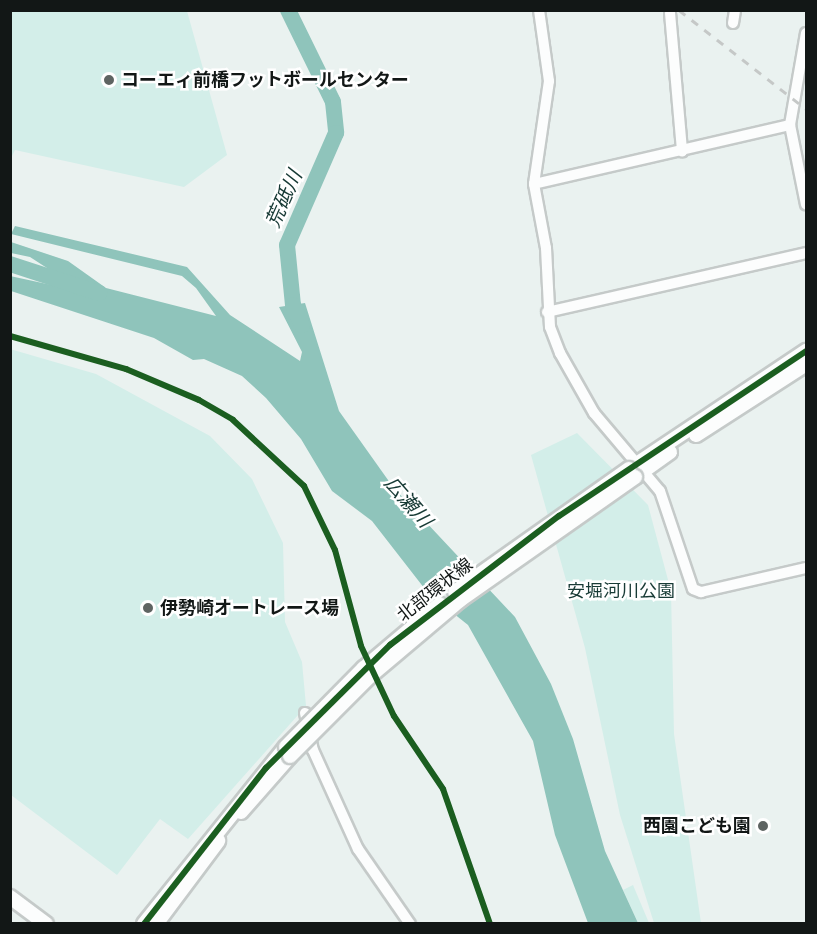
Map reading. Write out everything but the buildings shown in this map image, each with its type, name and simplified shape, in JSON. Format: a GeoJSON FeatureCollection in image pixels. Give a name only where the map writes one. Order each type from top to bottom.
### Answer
{"type":"FeatureCollection","features":[{"type":"Feature","properties":{"kind":"street"},"geometry":{"type":"LineString","coordinates":[[539,10],[549,81],[534,184],[546,248],[547,312],[578,387],[636,470],[665,500],[698,592],[807,568]]}},
{"type":"Feature","properties":{"kind":"street"},"geometry":{"type":"LineString","coordinates":[[733,22],[735,10]]}},
{"type":"Feature","properties":{"kind":"street"},"geometry":{"type":"LineString","coordinates":[[670,13],[682,151]]}},
{"type":"Feature","properties":{"kind":"street"},"geometry":{"type":"LineString","coordinates":[[807,33],[790,124],[807,204]]}},
{"type":"Feature","properties":{"kind":"street"},"geometry":{"type":"LineString","coordinates":[[534,184],[790,124]]}},
{"type":"Feature","properties":{"kind":"street"},"geometry":{"type":"LineString","coordinates":[[547,312],[807,253]]}},
{"type":"Feature","properties":{"kind":"street","name":"北部環状線"},"geometry":{"type":"LineString","coordinates":[[144,924],[288,752],[369,677],[451,607],[636,470],[807,351]]}},
{"type":"Feature","properties":{"kind":"street","name":"北部環状線"},"geometry":{"type":"LineString","coordinates":[[636,470],[807,364]]}},
{"type":"Feature","properties":{"kind":"street"},"geometry":{"type":"LineString","coordinates":[[305,712],[313,750],[358,849],[410,924]]}},
{"type":"Feature","properties":{"kind":"street","name":"北部環状線"},"geometry":{"type":"LineString","coordinates":[[156,924],[288,752]]}},
{"type":"Feature","properties":{"kind":"street"},"geometry":{"type":"LineString","coordinates":[[10,897],[37,921]]}},
{"type":"Feature","properties":{"kind":"green space","name":"コーエィ前橋フットボールセンター"},"geometry":{"type":"Polygon","coordinates":[[[10,11],[187,11],[227,155],[184,187],[15,150],[11,158],[10,11]]]}},
{"type":"Feature","properties":{"kind":"green space","name":"伊勢崎オートレース場"},"geometry":{"type":"Polygon","coordinates":[[[10,349],[96,374],[210,436],[252,479],[283,543],[285,622],[302,662],[306,706],[188,839],[160,819],[117,875],[11,795],[10,349]]]}},
{"type":"Feature","properties":{"kind":"green space","name":"安堀河川公園"},"geometry":{"type":"Polygon","coordinates":[[[577,433],[648,505],[671,591],[674,734],[701,923],[654,923],[620,815],[585,648],[531,455],[577,433]]]}},
{"type":"Feature","properties":{"kind":"green space"},"geometry":{"type":"Polygon","coordinates":[[[633,885],[649,923],[638,923],[623,890],[633,885]]]}},
{"type":"Feature","properties":{"kind":"shaded area"},"geometry":{"type":"Polygon","coordinates":[[[15,226],[187,267],[230,315],[300,361],[302,352],[279,307],[305,303],[339,411],[393,487],[515,617],[551,684],[573,739],[605,851],[638,923],[588,923],[555,835],[533,741],[468,625],[428,593],[372,521],[332,491],[301,439],[266,398],[242,376],[204,359],[193,360],[154,338],[11,291],[10,276],[84,292],[30,257],[11,253],[11,242],[68,261],[106,288],[216,316],[196,288],[182,276],[11,234],[15,226]]]}},
{"type":"Feature","properties":{"kind":"pier"},"geometry":{"type":"Polygon","coordinates":[[[476,566],[493,586],[453,617],[432,600],[476,566]]]}},
{"type":"Feature","properties":{"kind":"waterway","name":"荒砥川"},"geometry":{"type":"LineString","coordinates":[[288,10],[333,102],[336,133],[287,245],[293,305],[302,325]]}},
{"type":"Feature","properties":{"kind":"waterway","name":"広瀬川"},"geometry":{"type":"LineString","coordinates":[[10,264],[99,293]]}},
{"type":"Feature","properties":{"kind":"railway"},"geometry":{"type":"LineString","coordinates":[[679,10],[806,109]]}},
{"type":"Feature","properties":{"kind":"cycle path"},"geometry":{"type":"LineString","coordinates":[[10,336],[126,369],[199,400],[233,420],[304,486],[335,550],[361,646],[394,716],[443,789],[490,924]]}},
{"type":"Feature","properties":{"kind":"cycle path"},"geometry":{"type":"LineString","coordinates":[[144,924],[266,768],[390,645],[559,516],[806,351]]}},
{"type":"Feature","properties":{"kind":"place","name":"コーエィ前橋フットボールセンター"},"geometry":{"type":"Point","coordinates":[109,80]}},
{"type":"Feature","properties":{"kind":"place","name":"伊勢崎オートレース場"},"geometry":{"type":"Point","coordinates":[148,608]}},
{"type":"Feature","properties":{"kind":"place","name":"西園こども園"},"geometry":{"type":"Point","coordinates":[763,826]}}]}
